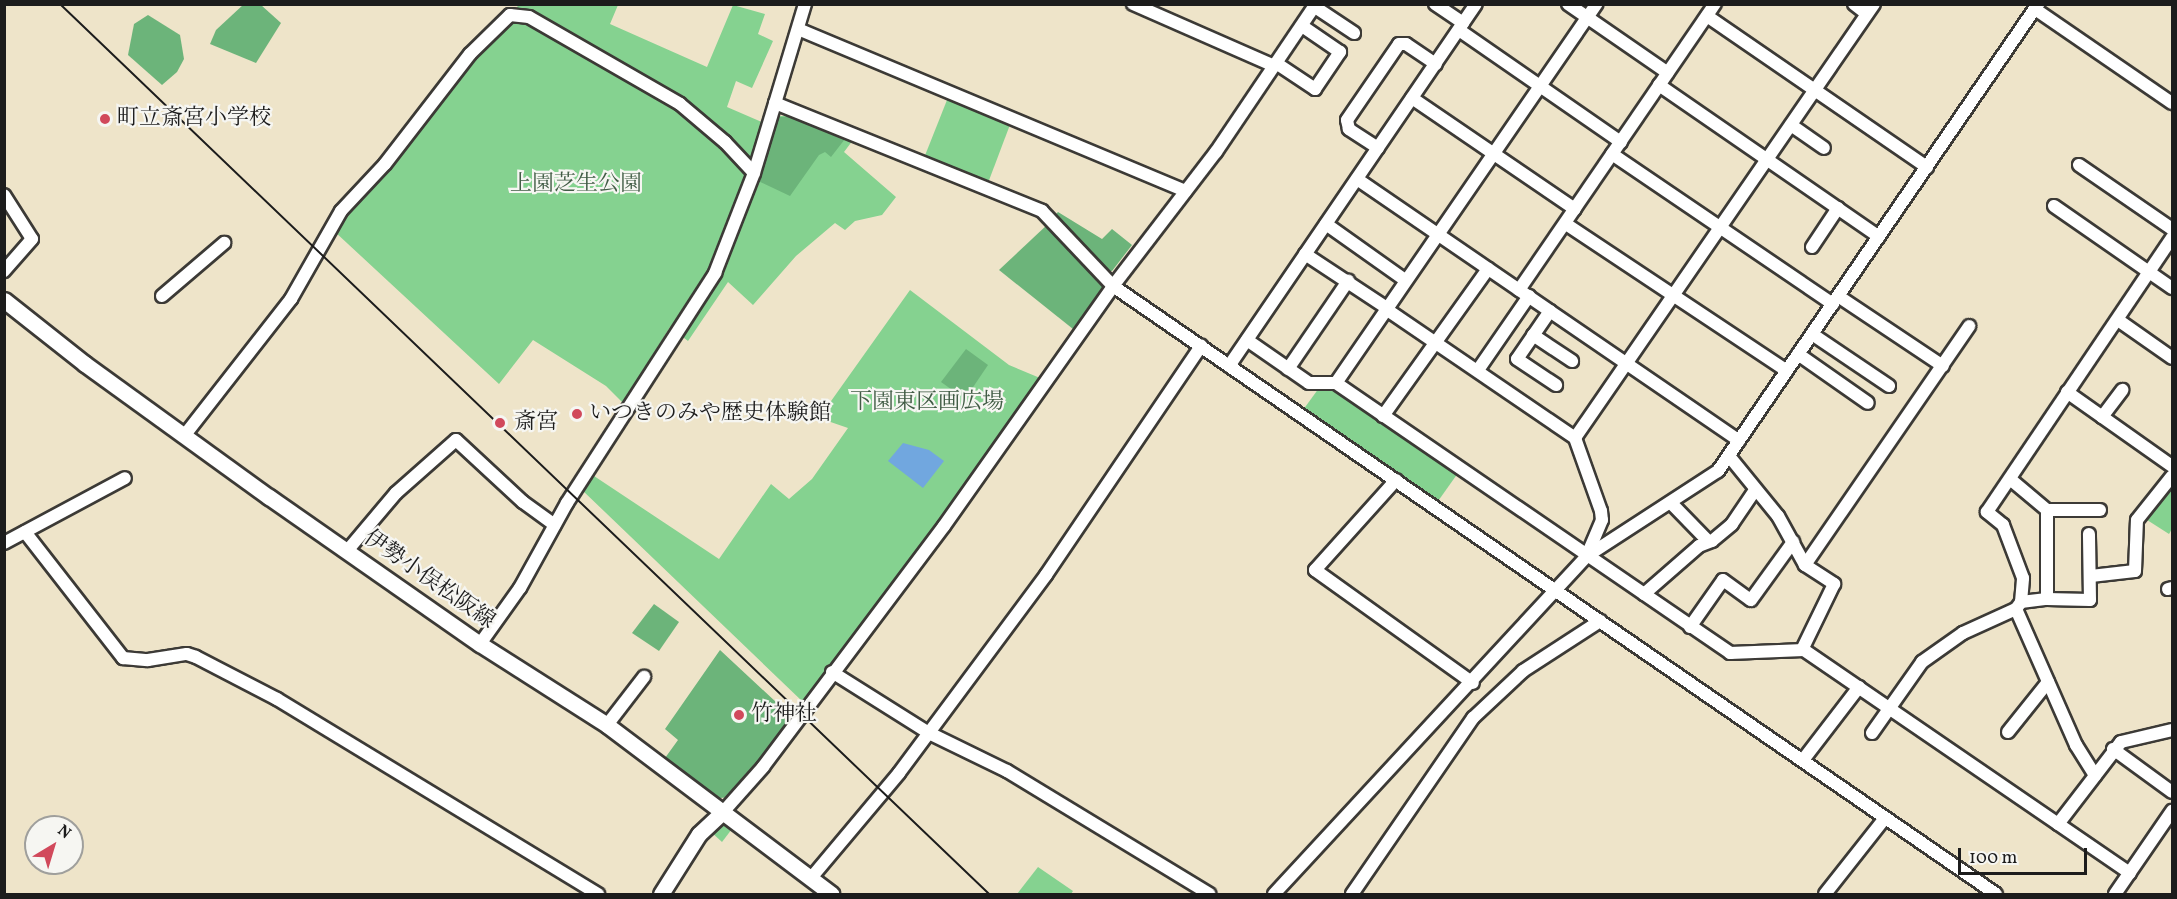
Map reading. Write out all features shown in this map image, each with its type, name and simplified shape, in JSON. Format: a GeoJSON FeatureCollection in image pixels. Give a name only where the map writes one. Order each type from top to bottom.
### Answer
{"type":"FeatureCollection","features":[{"type":"Feature","properties":{"kind":"main road","name":"伊勢小俣松阪線"},"geometry":{"type":"LineString","coordinates":[[4,300],[184,436],[480,644],[607,724],[831,894]]}},
{"type":"Feature","properties":{"kind":"main road"},"geometry":{"type":"LineString","coordinates":[[661,894],[699,834],[723,811]]}},
{"type":"Feature","properties":{"kind":"street"},"geometry":{"type":"LineString","coordinates":[[480,644],[520,588],[555,525],[716,273],[754,173],[805,4]]}},
{"type":"Feature","properties":{"kind":"street"},"geometry":{"type":"LineString","coordinates":[[1133,4],[1275,64],[1315,89],[1340,52],[1302,26]]}},
{"type":"Feature","properties":{"kind":"street"},"geometry":{"type":"LineString","coordinates":[[1435,4],[1540,86],[1620,142]]}},
{"type":"Feature","properties":{"kind":"street"},"geometry":{"type":"LineString","coordinates":[[1229,366],[1476,4]]}},
{"type":"Feature","properties":{"kind":"street"},"geometry":{"type":"LineString","coordinates":[[1568,4],[1668,73]]}},
{"type":"Feature","properties":{"kind":"street"},"geometry":{"type":"LineString","coordinates":[[1336,383],[1596,4]]}},
{"type":"Feature","properties":{"kind":"street"},"geometry":{"type":"LineString","coordinates":[[1575,438],[1870,9],[1854,4]]}},
{"type":"Feature","properties":{"kind":"street"},"geometry":{"type":"LineString","coordinates":[[723,811],[758,774],[832,672],[944,526],[1113,286],[1186,191],[1315,6],[1354,33]]}},
{"type":"Feature","properties":{"kind":"street"},"geometry":{"type":"LineString","coordinates":[[1587,556],[1713,477],[1928,167],[2036,6],[2172,103]]}},
{"type":"Feature","properties":{"kind":"street"},"geometry":{"type":"LineString","coordinates":[[1478,370],[1575,209],[1711,8],[1815,89],[1928,167]]}},
{"type":"Feature","properties":{"kind":"street"},"geometry":{"type":"LineString","coordinates":[[184,436],[291,299],[341,211],[385,164],[470,54],[510,15],[529,17],[680,104],[725,142],[754,173]]}},
{"type":"Feature","properties":{"kind":"street"},"geometry":{"type":"LineString","coordinates":[[798,29],[1186,191]]}},
{"type":"Feature","properties":{"kind":"street"},"geometry":{"type":"LineString","coordinates":[[1378,148],[1349,129],[1347,120],[1399,44],[1406,44],[1436,64]]}},
{"type":"Feature","properties":{"kind":"street"},"geometry":{"type":"LineString","coordinates":[[1659,85],[1879,237]]}},
{"type":"Feature","properties":{"kind":"street"},"geometry":{"type":"LineString","coordinates":[[1412,98],[1575,209]]}},
{"type":"Feature","properties":{"kind":"street"},"geometry":{"type":"LineString","coordinates":[[775,103],[1042,211],[1113,286],[1996,894]]}},
{"type":"Feature","properties":{"kind":"street"},"geometry":{"type":"LineString","coordinates":[[1791,125],[1824,148]]}},
{"type":"Feature","properties":{"kind":"street"},"geometry":{"type":"LineString","coordinates":[[1612,154],[1720,227],[1943,366]]}},
{"type":"Feature","properties":{"kind":"street"},"geometry":{"type":"LineString","coordinates":[[2079,165],[2172,229]]}},
{"type":"Feature","properties":{"kind":"street"},"geometry":{"type":"LineString","coordinates":[[1357,179],[1739,441]]}},
{"type":"Feature","properties":{"kind":"street"},"geometry":{"type":"LineString","coordinates":[[4,195],[32,239],[4,271]]}},
{"type":"Feature","properties":{"kind":"street"},"geometry":{"type":"LineString","coordinates":[[2054,206],[2172,288]]}},
{"type":"Feature","properties":{"kind":"street"},"geometry":{"type":"LineString","coordinates":[[1812,247],[1838,208]]}},
{"type":"Feature","properties":{"kind":"street"},"geometry":{"type":"LineString","coordinates":[[1326,224],[1405,280]]}},
{"type":"Feature","properties":{"kind":"street"},"geometry":{"type":"LineString","coordinates":[[1566,224],[1787,371]]}},
{"type":"Feature","properties":{"kind":"street"},"geometry":{"type":"LineString","coordinates":[[162,296],[224,243]]}},
{"type":"Feature","properties":{"kind":"street"},"geometry":{"type":"LineString","coordinates":[[2095,775],[2076,745],[2018,606],[2023,578],[2002,525],[1987,512],[2067,392],[2171,244]]}},
{"type":"Feature","properties":{"kind":"street"},"geometry":{"type":"LineString","coordinates":[[1274,894],[1557,592],[1587,556],[1602,520],[1601,511],[1575,438],[1348,281],[1305,254]]}},
{"type":"Feature","properties":{"kind":"street"},"geometry":{"type":"LineString","coordinates":[[1383,416],[1488,268]]}},
{"type":"Feature","properties":{"kind":"street"},"geometry":{"type":"LineString","coordinates":[[1288,369],[1348,281]]}},
{"type":"Feature","properties":{"kind":"street"},"geometry":{"type":"LineString","coordinates":[[1550,311],[1517,359],[1556,385]]}},
{"type":"Feature","properties":{"kind":"street"},"geometry":{"type":"LineString","coordinates":[[2118,320],[2172,358]]}},
{"type":"Feature","properties":{"kind":"street"},"geometry":{"type":"LineString","coordinates":[[1805,565],[1969,326]]}},
{"type":"Feature","properties":{"kind":"street"},"geometry":{"type":"LineString","coordinates":[[1812,334],[1889,386]]}},
{"type":"Feature","properties":{"kind":"street"},"geometry":{"type":"LineString","coordinates":[[1533,335],[1572,362]]}},
{"type":"Feature","properties":{"kind":"street"},"geometry":{"type":"LineString","coordinates":[[1247,340],[1309,383],[1336,383],[1730,653],[1802,650],[2130,873]]}},
{"type":"Feature","properties":{"kind":"street"},"geometry":{"type":"LineString","coordinates":[[811,878],[929,733],[1046,575],[1201,346]]}},
{"type":"Feature","properties":{"kind":"street"},"geometry":{"type":"LineString","coordinates":[[1798,354],[1868,403]]}},
{"type":"Feature","properties":{"kind":"street"},"geometry":{"type":"LineString","coordinates":[[2102,417],[2122,390]]}},
{"type":"Feature","properties":{"kind":"street"},"geometry":{"type":"LineString","coordinates":[[2067,392],[2172,466]]}},
{"type":"Feature","properties":{"kind":"street"},"geometry":{"type":"LineString","coordinates":[[347,550],[396,493],[456,440],[523,502],[555,525]]}},
{"type":"Feature","properties":{"kind":"street"},"geometry":{"type":"LineString","coordinates":[[1729,456],[1778,516],[1805,565],[1834,584],[1802,650]]}},
{"type":"Feature","properties":{"kind":"street"},"geometry":{"type":"LineString","coordinates":[[2091,576],[2135,571],[2137,520],[2172,476]]}},
{"type":"Feature","properties":{"kind":"street"},"geometry":{"type":"LineString","coordinates":[[4,543],[125,478]]}},
{"type":"Feature","properties":{"kind":"street"},"geometry":{"type":"LineString","coordinates":[[2010,479],[2047,510],[2100,510]]}},
{"type":"Feature","properties":{"kind":"street"},"geometry":{"type":"LineString","coordinates":[[1396,480],[1315,570],[1473,683]]}},
{"type":"Feature","properties":{"kind":"street"},"geometry":{"type":"LineString","coordinates":[[1644,594],[1732,524],[1755,490]]}},
{"type":"Feature","properties":{"kind":"street"},"geometry":{"type":"LineString","coordinates":[[1672,504],[1708,541]]}},
{"type":"Feature","properties":{"kind":"street"},"geometry":{"type":"LineString","coordinates":[[2047,510],[2047,599]]}},
{"type":"Feature","properties":{"kind":"street"},"geometry":{"type":"LineString","coordinates":[[25,532],[123,658],[148,660],[187,654],[196,657],[277,699],[598,894]]}},
{"type":"Feature","properties":{"kind":"street"},"geometry":{"type":"LineString","coordinates":[[1872,733],[1922,662],[1963,633],[2018,606],[2047,599],[2090,600],[2089,534]]}},
{"type":"Feature","properties":{"kind":"street"},"geometry":{"type":"LineString","coordinates":[[1690,627],[1723,580],[1751,600],[1793,542]]}},
{"type":"Feature","properties":{"kind":"street"},"geometry":{"type":"LineString","coordinates":[[1352,894],[1473,718],[1523,671],[1600,621]]}},
{"type":"Feature","properties":{"kind":"street"},"geometry":{"type":"LineString","coordinates":[[832,672],[929,733],[1007,771],[1209,894]]}},
{"type":"Feature","properties":{"kind":"street"},"geometry":{"type":"LineString","coordinates":[[607,724],[644,677]]}},
{"type":"Feature","properties":{"kind":"street"},"geometry":{"type":"LineString","coordinates":[[2008,732],[2048,682]]}},
{"type":"Feature","properties":{"kind":"street"},"geometry":{"type":"LineString","coordinates":[[1803,760],[1859,687]]}},
{"type":"Feature","properties":{"kind":"street"},"geometry":{"type":"LineString","coordinates":[[2058,824],[2113,749],[2127,739],[2153,737],[2172,730]]}},
{"type":"Feature","properties":{"kind":"street"},"geometry":{"type":"LineString","coordinates":[[2113,749],[2172,792]]}},
{"type":"Feature","properties":{"kind":"street"},"geometry":{"type":"LineString","coordinates":[[2115,894],[2172,811]]}},
{"type":"Feature","properties":{"kind":"street"},"geometry":{"type":"LineString","coordinates":[[1826,894],[1885,818]]}},
{"type":"Feature","properties":{"kind":"green space"},"geometry":{"type":"Polygon","coordinates":[[[244,4],[261,5],[281,23],[256,63],[210,44],[216,30],[244,4]]]}},
{"type":"Feature","properties":{"kind":"green space","name":"上園芝生公園"},"geometry":{"type":"Polygon","coordinates":[[[518,5],[618,5],[610,24],[707,67],[733,5],[765,14],[758,34],[773,41],[752,88],[736,81],[727,107],[771,126],[777,116],[789,116],[853,140],[844,152],[896,197],[882,215],[855,221],[845,230],[835,223],[796,256],[753,305],[728,282],[688,341],[670,327],[623,403],[606,386],[533,340],[499,384],[334,231],[472,57],[513,18],[518,5]]]}},
{"type":"Feature","properties":{"kind":"green space"},"geometry":{"type":"Polygon","coordinates":[[[148,15],[180,35],[184,59],[177,72],[162,85],[128,55],[134,24],[148,15]]]}},
{"type":"Feature","properties":{"kind":"green space"},"geometry":{"type":"Polygon","coordinates":[[[949,95],[1011,122],[988,183],[924,158],[949,95]]]}},
{"type":"Feature","properties":{"kind":"green space"},"geometry":{"type":"Polygon","coordinates":[[[778,117],[789,117],[845,139],[831,157],[825,152],[819,155],[790,196],[756,180],[778,117]]]}},
{"type":"Feature","properties":{"kind":"green space"},"geometry":{"type":"Polygon","coordinates":[[[1058,212],[1102,239],[1112,229],[1132,245],[1112,271],[1107,271],[1054,216],[1058,212]]]}},
{"type":"Feature","properties":{"kind":"green space"},"geometry":{"type":"Polygon","coordinates":[[[1048,224],[1104,285],[1073,329],[999,270],[1048,224]]]}},
{"type":"Feature","properties":{"kind":"green space","name":"下園東区画広場"},"geometry":{"type":"Polygon","coordinates":[[[910,290],[1009,365],[1040,378],[948,512],[803,702],[581,489],[591,474],[719,559],[771,484],[789,499],[812,479],[848,428],[819,418],[910,290]]]}},
{"type":"Feature","properties":{"kind":"green space"},"geometry":{"type":"Polygon","coordinates":[[[966,349],[988,365],[965,399],[941,382],[966,349]]]}},
{"type":"Feature","properties":{"kind":"green space"},"geometry":{"type":"Polygon","coordinates":[[[1334,386],[1458,473],[1436,504],[1303,410],[1319,388],[1334,386]]]}},
{"type":"Feature","properties":{"kind":"green space"},"geometry":{"type":"Polygon","coordinates":[[[2172,483],[2172,529],[2169,534],[2144,518],[2172,483]]]}},
{"type":"Feature","properties":{"kind":"green space"},"geometry":{"type":"Polygon","coordinates":[[[654,604],[679,622],[659,651],[632,633],[654,604]]]}},
{"type":"Feature","properties":{"kind":"green space"},"geometry":{"type":"Polygon","coordinates":[[[720,650],[792,717],[732,797],[720,798],[665,758],[678,740],[665,729],[720,650]]]}},
{"type":"Feature","properties":{"kind":"green space"},"geometry":{"type":"Polygon","coordinates":[[[724,817],[735,825],[722,842],[710,831],[724,817]]]}},
{"type":"Feature","properties":{"kind":"green space"},"geometry":{"type":"Polygon","coordinates":[[[1038,867],[1073,891],[1071,894],[1017,894],[1038,867]]]}},
{"type":"Feature","properties":{"kind":"water"},"geometry":{"type":"Polygon","coordinates":[[[903,443],[929,450],[944,461],[923,488],[888,461],[903,443]]]}},
{"type":"Feature","properties":{"kind":"railway"},"geometry":{"type":"LineString","coordinates":[[60,4],[989,894]]}},
{"type":"Feature","properties":{"kind":"place","name":"町立斎宮小学校"},"geometry":{"type":"Point","coordinates":[105,119]}},
{"type":"Feature","properties":{"kind":"place","name":"いつきのみや歴史体験館"},"geometry":{"type":"Point","coordinates":[577,414]}},
{"type":"Feature","properties":{"kind":"place","name":"斎宮"},"geometry":{"type":"Point","coordinates":[500,423]}},
{"type":"Feature","properties":{"kind":"place","name":"竹神社"},"geometry":{"type":"Point","coordinates":[739,715]}}]}
